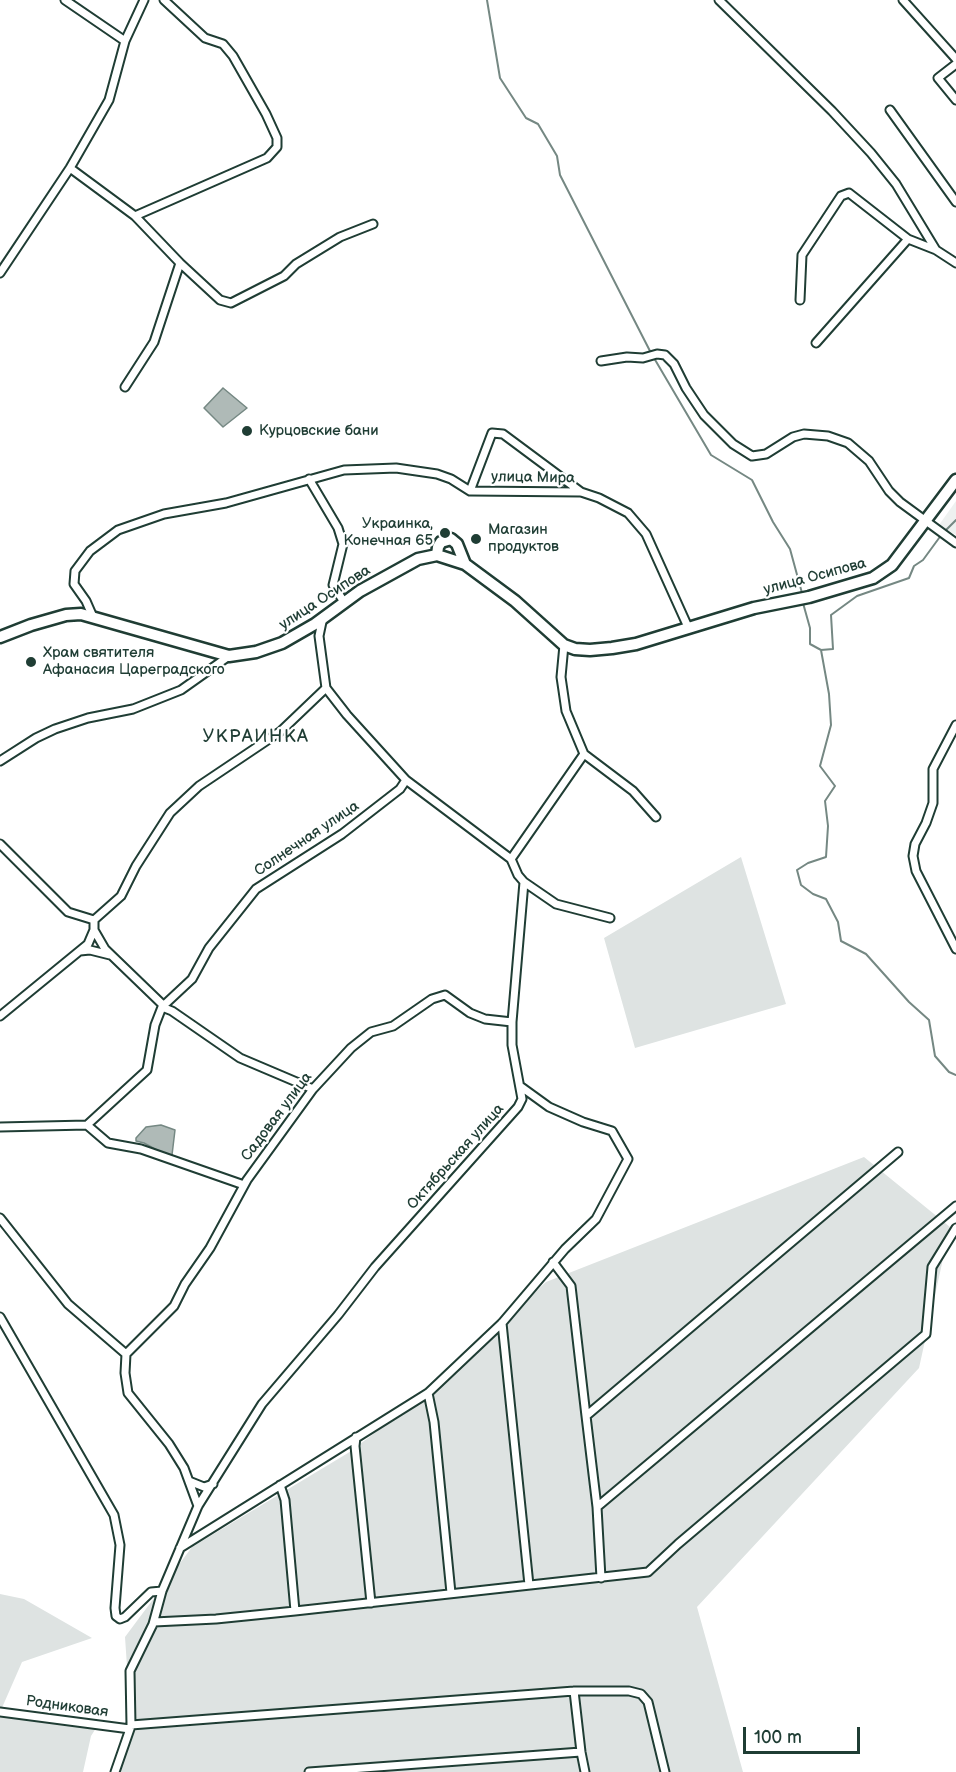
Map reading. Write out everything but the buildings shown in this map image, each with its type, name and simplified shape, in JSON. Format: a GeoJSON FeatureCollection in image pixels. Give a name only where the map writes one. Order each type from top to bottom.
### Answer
{"type":"FeatureCollection","features":[{"type":"Feature","properties":{"kind":"main road"},"geometry":{"type":"LineString","coordinates":[[925,520],[956,480]]}},
{"type":"Feature","properties":{"kind":"main road","name":"улица Осипова"},"geometry":{"type":"LineString","coordinates":[[564,645],[583,650],[636,644],[754,608],[809,597],[882,573],[896,560],[925,520]]}},
{"type":"Feature","properties":{"kind":"main road","name":"улица Осипова"},"geometry":{"type":"LineString","coordinates":[[0,637],[66,615],[81,614],[229,656],[256,652],[282,643],[344,602],[418,559],[437,555],[441,542],[451,539],[457,544],[465,564]]}},
{"type":"Feature","properties":{"kind":"main road"},"geometry":{"type":"LineString","coordinates":[[437,555],[465,564],[515,601],[564,645]]}},
{"type":"Feature","properties":{"kind":"street"},"geometry":{"type":"LineString","coordinates":[[65,0],[124,41]]}},
{"type":"Feature","properties":{"kind":"street"},"geometry":{"type":"LineString","coordinates":[[0,273],[70,168],[109,100],[124,41],[144,0]]}},
{"type":"Feature","properties":{"kind":"street"},"geometry":{"type":"LineString","coordinates":[[135,216],[267,158],[277,147],[277,138],[266,114],[233,56],[223,44],[205,38],[164,0]]}},
{"type":"Feature","properties":{"kind":"street"},"geometry":{"type":"LineString","coordinates":[[719,0],[832,111],[871,153],[896,184],[936,250]]}},
{"type":"Feature","properties":{"kind":"street"},"geometry":{"type":"LineString","coordinates":[[903,0],[956,62],[938,78],[956,100]]}},
{"type":"Feature","properties":{"kind":"street"},"geometry":{"type":"LineString","coordinates":[[890,110],[956,202]]}},
{"type":"Feature","properties":{"kind":"street"},"geometry":{"type":"LineString","coordinates":[[70,168],[135,216],[220,300],[231,303],[284,276],[296,264],[340,237],[373,224]]}},
{"type":"Feature","properties":{"kind":"street"},"geometry":{"type":"LineString","coordinates":[[800,300],[802,255],[841,196],[849,193],[908,239],[936,250],[956,263]]}},
{"type":"Feature","properties":{"kind":"street"},"geometry":{"type":"LineString","coordinates":[[816,343],[908,239]]}},
{"type":"Feature","properties":{"kind":"street"},"geometry":{"type":"LineString","coordinates":[[125,387],[154,342],[180,263]]}},
{"type":"Feature","properties":{"kind":"street"},"geometry":{"type":"LineString","coordinates":[[601,362],[627,357],[643,358],[657,354],[666,355],[675,364],[686,388],[704,415],[733,444],[752,456],[766,454],[793,437],[804,434],[828,436],[848,443],[869,460],[889,491],[900,502],[956,543]]}},
{"type":"Feature","properties":{"kind":"street"},"geometry":{"type":"LineString","coordinates":[[470,491],[492,433],[503,434],[581,492]]}},
{"type":"Feature","properties":{"kind":"street","name":"улица Мира"},"geometry":{"type":"LineString","coordinates":[[93,617],[86,601],[74,584],[75,571],[90,551],[118,530],[164,514],[226,503],[344,470],[396,468],[437,474],[451,479],[470,491],[581,492],[600,498],[628,513],[646,534],[688,627]]}},
{"type":"Feature","properties":{"kind":"street"},"geometry":{"type":"LineString","coordinates":[[309,479],[338,528],[343,543],[333,585],[344,602]]}},
{"type":"Feature","properties":{"kind":"street"},"geometry":{"type":"LineString","coordinates":[[323,617],[319,636],[326,688],[347,715],[406,780],[511,859],[524,882],[556,904],[610,918]]}},
{"type":"Feature","properties":{"kind":"street"},"geometry":{"type":"LineString","coordinates":[[564,645],[561,677],[566,711],[584,754],[633,791],[656,817]]}},
{"type":"Feature","properties":{"kind":"street"},"geometry":{"type":"LineString","coordinates":[[0,761],[55,729],[88,718],[133,709],[181,690],[229,656]]}},
{"type":"Feature","properties":{"kind":"street"},"geometry":{"type":"LineString","coordinates":[[0,1016],[88,944],[94,930],[94,920],[121,896],[136,866],[170,813],[199,786],[281,731],[326,688]]}},
{"type":"Feature","properties":{"kind":"street"},"geometry":{"type":"LineString","coordinates":[[956,725],[933,769],[933,803],[915,844],[913,856],[916,871],[956,950]]}},
{"type":"Feature","properties":{"kind":"street"},"geometry":{"type":"LineString","coordinates":[[511,859],[584,754]]}},
{"type":"Feature","properties":{"kind":"street","name":"Солнечная улица"},"geometry":{"type":"LineString","coordinates":[[87,1125],[147,1070],[155,1025],[162,1007],[192,979],[209,948],[256,889],[342,834],[400,789],[406,780]]}},
{"type":"Feature","properties":{"kind":"street"},"geometry":{"type":"LineString","coordinates":[[0,844],[68,912],[94,920]]}},
{"type":"Feature","properties":{"kind":"street","name":"Октябрьская улица"},"geometry":{"type":"LineString","coordinates":[[131,1727],[130,1671],[153,1624],[162,1591],[198,1506],[262,1404],[338,1315],[375,1267],[519,1107],[522,1099],[512,1045],[512,1022],[524,882]]}},
{"type":"Feature","properties":{"kind":"street"},"geometry":{"type":"LineString","coordinates":[[94,930],[105,949],[163,1005],[162,1007],[172,1011],[240,1058],[313,1089]]}},
{"type":"Feature","properties":{"kind":"street"},"geometry":{"type":"LineString","coordinates":[[80,951],[90,950],[112,956]]}},
{"type":"Feature","properties":{"kind":"street","name":"Садовая улица"},"geometry":{"type":"LineString","coordinates":[[126,1354],[174,1306],[210,1248],[244,1185],[313,1089],[351,1048],[371,1032],[393,1026],[432,999],[445,995],[470,1013],[485,1019],[512,1022]]}},
{"type":"Feature","properties":{"kind":"street"},"geometry":{"type":"LineString","coordinates":[[180,1548],[428,1393],[502,1323],[554,1262],[596,1219],[628,1159],[612,1131],[583,1122],[549,1107],[520,1086]]}},
{"type":"Feature","properties":{"kind":"street"},"geometry":{"type":"LineString","coordinates":[[0,1127],[87,1125],[108,1143],[141,1149],[244,1185]]}},
{"type":"Feature","properties":{"kind":"street"},"geometry":{"type":"LineString","coordinates":[[586,1416],[898,1152]]}},
{"type":"Feature","properties":{"kind":"street"},"geometry":{"type":"LineString","coordinates":[[597,1507],[956,1206]]}},
{"type":"Feature","properties":{"kind":"street"},"geometry":{"type":"LineString","coordinates":[[0,1218],[68,1304],[126,1354],[124,1373],[128,1393],[169,1444],[184,1468],[198,1506]]}},
{"type":"Feature","properties":{"kind":"street"},"geometry":{"type":"LineString","coordinates":[[153,1624],[154,1622],[216,1619],[295,1611],[648,1572],[678,1544],[927,1334],[932,1267],[956,1228]]}},
{"type":"Feature","properties":{"kind":"street"},"geometry":{"type":"LineString","coordinates":[[554,1262],[571,1286],[597,1507],[601,1578]]}},
{"type":"Feature","properties":{"kind":"street"},"geometry":{"type":"LineString","coordinates":[[0,1317],[114,1515],[120,1545],[116,1616],[120,1619],[125,1617],[151,1592],[162,1591]]}},
{"type":"Feature","properties":{"kind":"street"},"geometry":{"type":"LineString","coordinates":[[502,1323],[529,1585]]}},
{"type":"Feature","properties":{"kind":"street"},"geometry":{"type":"LineString","coordinates":[[428,1393],[434,1422],[450,1593]]}},
{"type":"Feature","properties":{"kind":"street"},"geometry":{"type":"LineString","coordinates":[[356,1437],[355,1446],[371,1603]]}},
{"type":"Feature","properties":{"kind":"street"},"geometry":{"type":"LineString","coordinates":[[189,1481],[204,1487],[213,1484]]}},
{"type":"Feature","properties":{"kind":"street"},"geometry":{"type":"LineString","coordinates":[[280,1485],[285,1500],[295,1611]]}},
{"type":"Feature","properties":{"kind":"street"},"geometry":{"type":"LineString","coordinates":[[574,1691],[585,1772]]}},
{"type":"Feature","properties":{"kind":"street","name":"Родниковая"},"geometry":{"type":"LineString","coordinates":[[0,1712],[131,1727],[574,1691],[630,1691],[641,1694],[648,1702],[665,1772]]}},
{"type":"Feature","properties":{"kind":"street"},"geometry":{"type":"LineString","coordinates":[[115,1772],[131,1727]]}},
{"type":"Feature","properties":{"kind":"street"},"geometry":{"type":"LineString","coordinates":[[309,1772],[581,1752]]}},
{"type":"Feature","properties":{"kind":"street"},"geometry":{"type":"LineString","coordinates":[[118,1762],[122,1772]]}},
{"type":"Feature","properties":{"kind":"shaded area"},"geometry":{"type":"Polygon","coordinates":[[[223,388],[247,408],[223,427],[204,408],[223,388]]]}},
{"type":"Feature","properties":{"kind":"shaded area"},"geometry":{"type":"Polygon","coordinates":[[[956,501],[956,535],[939,525],[956,501]]]}},
{"type":"Feature","properties":{"kind":"shaded area"},"geometry":{"type":"Polygon","coordinates":[[[741,857],[786,1004],[635,1048],[604,938],[741,857]]]}},
{"type":"Feature","properties":{"kind":"shaded area"},"geometry":{"type":"Polygon","coordinates":[[[161,1125],[175,1130],[172,1155],[166,1155],[136,1141],[146,1127],[161,1125]]]}},
{"type":"Feature","properties":{"kind":"shaded area"},"geometry":{"type":"Polygon","coordinates":[[[864,1157],[950,1227],[919,1368],[697,1607],[743,1772],[119,1772],[131,1725],[125,1637],[192,1547],[348,1453],[428,1393],[546,1282],[864,1157]]]}},
{"type":"Feature","properties":{"kind":"shaded area"},"geometry":{"type":"Polygon","coordinates":[[[0,1594],[24,1599],[92,1638],[22,1662],[1,1710],[98,1725],[91,1736],[83,1772],[0,1772],[0,1594]]]}},
{"type":"Feature","properties":{"kind":"waterway"},"geometry":{"type":"LineString","coordinates":[[487,0],[500,78],[526,118],[538,124],[557,156],[560,175],[651,353]]}},
{"type":"Feature","properties":{"kind":"waterway"},"geometry":{"type":"LineString","coordinates":[[654,358],[711,455],[752,480],[773,522],[790,549],[802,593]]}},
{"type":"Feature","properties":{"kind":"waterway"},"geometry":{"type":"LineString","coordinates":[[821,650],[833,649],[831,615],[857,596],[909,578],[914,566],[923,560],[942,534],[956,520]]}},
{"type":"Feature","properties":{"kind":"waterway"},"geometry":{"type":"LineString","coordinates":[[803,603],[810,628],[810,644],[821,650],[829,694],[831,725],[820,766],[835,786],[825,801],[828,826],[826,857],[808,863],[797,870],[801,885],[813,894],[826,899],[838,922],[841,941],[866,954],[909,1002],[929,1020],[935,1056],[949,1072],[956,1075]]}},
{"type":"Feature","properties":{"kind":"place","name":"Курцовские бани"},"geometry":{"type":"Point","coordinates":[247,431]}},
{"type":"Feature","properties":{"kind":"place","name":"Украинка, Конечная 65"},"geometry":{"type":"Point","coordinates":[445,533]}},
{"type":"Feature","properties":{"kind":"place","name":"Магазин продуктов"},"geometry":{"type":"Point","coordinates":[476,539]}},
{"type":"Feature","properties":{"kind":"place","name":"Храм святителя Афанасия Цареградского"},"geometry":{"type":"Point","coordinates":[31,662]}},
{"type":"Feature","properties":{"kind":"district","name":"УКРАИНКА"},"geometry":{"type":"Point","coordinates":[256,737]}}]}
